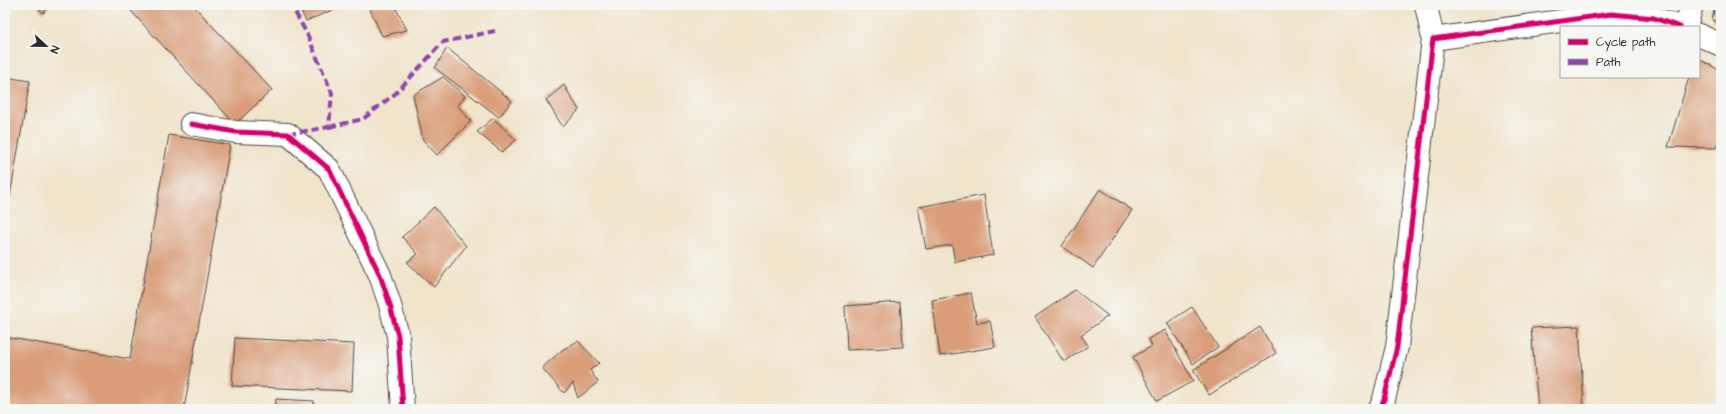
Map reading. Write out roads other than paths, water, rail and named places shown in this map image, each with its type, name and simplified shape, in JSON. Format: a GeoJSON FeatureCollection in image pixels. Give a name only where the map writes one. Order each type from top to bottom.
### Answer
{"type":"FeatureCollection","features":[{"type":"Feature","properties":{"kind":"street"},"geometry":{"type":"LineString","coordinates":[[1380,409],[1384,399],[1397,347],[1433,39],[1426,5]]}},
{"type":"Feature","properties":{"kind":"street"},"geometry":{"type":"LineString","coordinates":[[1686,26],[1692,5]]}},
{"type":"Feature","properties":{"kind":"street"},"geometry":{"type":"LineString","coordinates":[[1433,39],[1611,14],[1654,18],[1677,26]]}},
{"type":"Feature","properties":{"kind":"street"},"geometry":{"type":"LineString","coordinates":[[1700,35],[1721,45]]}},
{"type":"Feature","properties":{"kind":"street"},"geometry":{"type":"LineString","coordinates":[[191,124],[236,132],[288,134],[329,169],[380,275],[390,305],[398,336],[403,409]]}}]}
